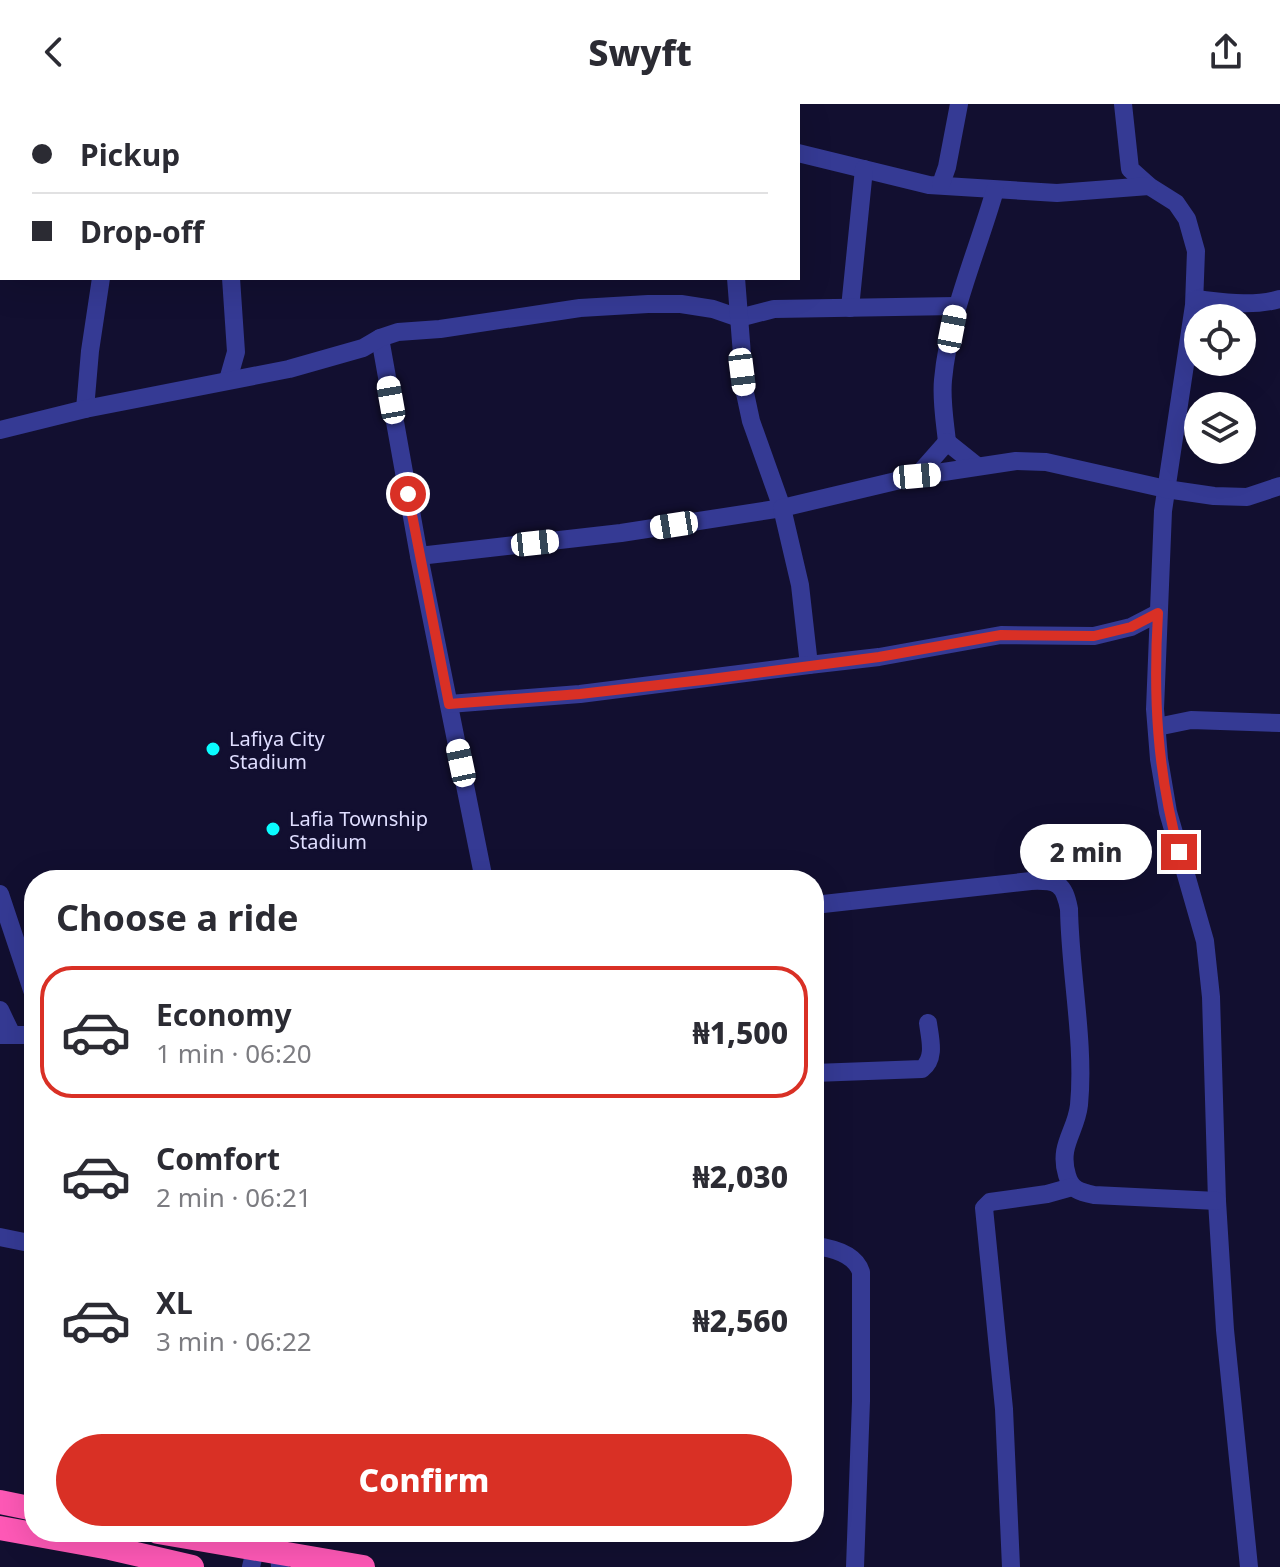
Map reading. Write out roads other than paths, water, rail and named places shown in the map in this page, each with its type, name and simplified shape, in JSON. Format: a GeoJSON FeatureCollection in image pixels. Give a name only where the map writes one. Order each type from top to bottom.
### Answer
{"type":"FeatureCollection","features":[{"type":"Feature","properties":{"kind":"highway"},"geometry":{"type":"LineString","coordinates":[[0,1502],[24,1507]]}},
{"type":"Feature","properties":{"kind":"highway"},"geometry":{"type":"LineString","coordinates":[[0,1528],[24,1532]]}},
{"type":"Feature","properties":{"kind":"highway"},"geometry":{"type":"LineString","coordinates":[[77,1542],[192,1567]]}},
{"type":"Feature","properties":{"kind":"highway"},"geometry":{"type":"LineString","coordinates":[[193,1542],[253,1559],[279,1551],[363,1567]]}},
{"type":"Feature","properties":{"kind":"street"},"geometry":{"type":"LineString","coordinates":[[941,184],[959,104]]}},
{"type":"Feature","properties":{"kind":"street"},"geometry":{"type":"LineString","coordinates":[[1123,104],[1128,165],[1135,175],[1176,203],[1187,219],[1196,251],[1195,299],[1166,489],[1158,613],[1157,727],[1168,812],[1205,941],[1211,997],[1217,1201],[1225,1330],[1249,1567]]}},
{"type":"Feature","properties":{"kind":"street"},"geometry":{"type":"LineString","coordinates":[[800,153],[929,185],[1057,193],[1149,186]]}},
{"type":"Feature","properties":{"kind":"street"},"geometry":{"type":"LineString","coordinates":[[850,308],[864,169]]}},
{"type":"Feature","properties":{"kind":"street"},"geometry":{"type":"LineString","coordinates":[[917,476],[947,442],[942,382],[956,306],[995,190]]}},
{"type":"Feature","properties":{"kind":"street"},"geometry":{"type":"LineString","coordinates":[[85,409],[101,280]]}},
{"type":"Feature","properties":{"kind":"street"},"geometry":{"type":"LineString","coordinates":[[228,380],[236,352],[231,280]]}},
{"type":"Feature","properties":{"kind":"street"},"geometry":{"type":"LineString","coordinates":[[736,280],[742,372],[748,407],[782,508],[800,585],[809,665]]}},
{"type":"Feature","properties":{"kind":"street"},"geometry":{"type":"LineString","coordinates":[[1195,299],[1241,303],[1266,303],[1280,299]]}},
{"type":"Feature","properties":{"kind":"street"},"geometry":{"type":"LineString","coordinates":[[0,430],[85,409],[289,369],[363,348],[398,332],[440,329],[580,308],[681,304],[713,309],[739,318],[774,309],[956,306]]}},
{"type":"Feature","properties":{"kind":"street"},"geometry":{"type":"LineString","coordinates":[[380,338],[419,556],[482,870]]}},
{"type":"Feature","properties":{"kind":"street"},"geometry":{"type":"LineString","coordinates":[[236,352],[257,375]]}},
{"type":"Feature","properties":{"kind":"street"},"geometry":{"type":"LineString","coordinates":[[947,442],[977,466]]}},
{"type":"Feature","properties":{"kind":"street"},"geometry":{"type":"LineString","coordinates":[[419,556],[621,533],[782,508],[917,476],[1016,461],[1046,462],[1166,489],[1247,497],[1280,486]]}},
{"type":"Feature","properties":{"kind":"street"},"geometry":{"type":"LineString","coordinates":[[449,704],[580,694],[879,657],[1001,635],[1094,636],[1131,627],[1158,613]]}},
{"type":"Feature","properties":{"kind":"street"},"geometry":{"type":"LineString","coordinates":[[1157,727],[1191,720],[1280,723]]}},
{"type":"Feature","properties":{"kind":"street"},"geometry":{"type":"LineString","coordinates":[[824,904],[1031,881],[1058,884],[1063,889],[1069,909],[1078,1055],[1079,1107],[1066,1141],[1064,1161],[1072,1187],[1094,1195],[1217,1201]]}},
{"type":"Feature","properties":{"kind":"street"},"geometry":{"type":"LineString","coordinates":[[0,894],[24,966]]}},
{"type":"Feature","properties":{"kind":"street"},"geometry":{"type":"LineString","coordinates":[[0,1010],[6,1035]]}},
{"type":"Feature","properties":{"kind":"street"},"geometry":{"type":"LineString","coordinates":[[824,1073],[922,1069],[930,1062],[928,1023]]}},
{"type":"Feature","properties":{"kind":"street"},"geometry":{"type":"LineString","coordinates":[[1011,1567],[1004,1409],[984,1208],[990,1202],[1072,1187]]}},
{"type":"Feature","properties":{"kind":"street"},"geometry":{"type":"LineString","coordinates":[[0,1237],[24,1242]]}},
{"type":"Feature","properties":{"kind":"street"},"geometry":{"type":"LineString","coordinates":[[824,1249],[849,1257],[858,1264],[861,1272],[861,1401],[855,1567]]}},
{"type":"Feature","properties":{"kind":"place","name":"Lafiya City Stadium"},"geometry":{"type":"Point","coordinates":[213,749]}},
{"type":"Feature","properties":{"kind":"place","name":"Lafia Township Stadium"},"geometry":{"type":"Point","coordinates":[273,829]}}]}
